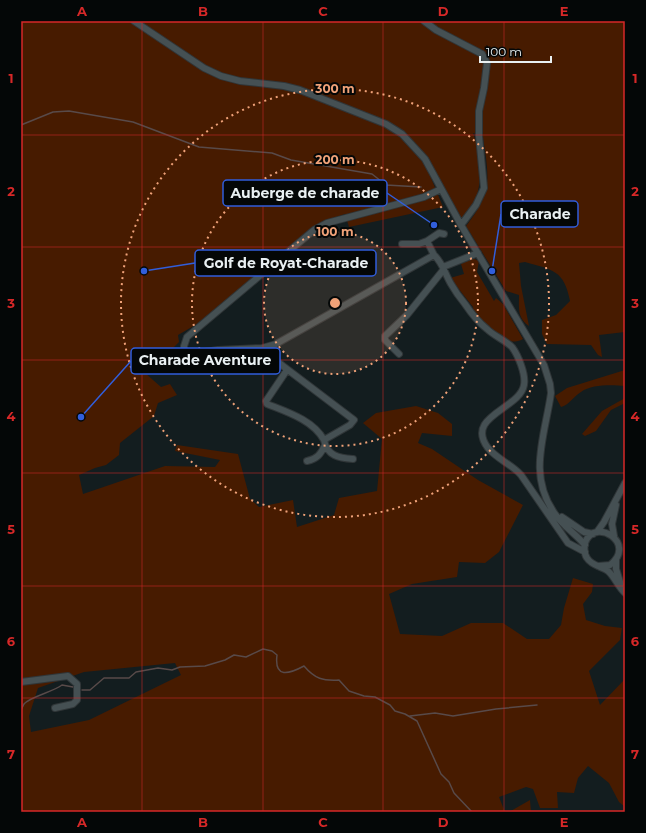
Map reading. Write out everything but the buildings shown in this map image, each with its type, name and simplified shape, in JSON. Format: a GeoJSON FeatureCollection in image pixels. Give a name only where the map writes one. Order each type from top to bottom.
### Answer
{"type":"FeatureCollection","features":[{"type":"Feature","properties":{"kind":"street"},"geometry":{"type":"LineString","coordinates":[[134,21],[204,68],[221,76],[240,81],[284,86],[386,124],[402,134],[425,159],[461,225],[540,359],[550,384],[548,414],[539,466],[542,489],[551,509],[558,519],[577,535],[585,545],[585,552],[589,561],[607,571],[625,592]]}},
{"type":"Feature","properties":{"kind":"street"},"geometry":{"type":"LineString","coordinates":[[424,21],[436,30],[482,54],[487,63],[479,111],[479,136],[484,188],[476,205],[461,225]]}},
{"type":"Feature","properties":{"kind":"street"},"geometry":{"type":"LineString","coordinates":[[184,354],[184,346],[187,337],[314,230],[327,223],[417,199],[441,190]]}},
{"type":"Feature","properties":{"kind":"street"},"geometry":{"type":"LineString","coordinates":[[402,244],[419,244],[427,241],[439,233],[444,234]]}},
{"type":"Feature","properties":{"kind":"street"},"geometry":{"type":"LineString","coordinates":[[427,241],[454,290],[477,320],[512,348],[524,376],[524,385],[519,397],[493,414],[487,421],[483,430],[484,441],[492,452],[521,475],[539,504],[570,544],[585,552]]}},
{"type":"Feature","properties":{"kind":"street"},"geometry":{"type":"LineString","coordinates":[[399,354],[385,340],[386,336],[407,314],[443,268],[478,253]]}},
{"type":"Feature","properties":{"kind":"street"},"geometry":{"type":"LineString","coordinates":[[172,356],[267,348],[306,328],[434,256]]}},
{"type":"Feature","properties":{"kind":"street"},"geometry":{"type":"LineString","coordinates":[[267,348],[275,360],[287,370],[354,420],[350,425],[324,442],[322,453],[314,460],[307,461]]}},
{"type":"Feature","properties":{"kind":"street"},"geometry":{"type":"LineString","coordinates":[[287,370],[266,401],[267,404],[292,413],[304,421],[321,435],[330,453],[336,457],[353,459]]}},
{"type":"Feature","properties":{"kind":"street"},"geometry":{"type":"LineString","coordinates":[[585,545],[604,522],[625,483]]}},
{"type":"Feature","properties":{"kind":"street"},"geometry":{"type":"LineString","coordinates":[[621,491],[613,515],[612,524],[617,557],[616,570],[625,592]]}},
{"type":"Feature","properties":{"kind":"street"},"geometry":{"type":"LineString","coordinates":[[551,509],[577,528],[595,533],[608,533],[625,542]]}},
{"type":"Feature","properties":{"kind":"street"},"geometry":{"type":"LineString","coordinates":[[598,566],[605,566],[625,550]]}},
{"type":"Feature","properties":{"kind":"street"},"geometry":{"type":"LineString","coordinates":[[21,682],[68,676],[77,684],[77,700],[73,704],[55,708]]}},
{"type":"Feature","properties":{"kind":"shaded area"},"geometry":{"type":"Polygon","coordinates":[[[21,21],[625,21],[625,332],[599,335],[602,357],[598,355],[591,345],[547,344],[542,334],[542,320],[556,315],[570,301],[561,277],[543,267],[525,262],[519,263],[521,286],[529,326],[522,320],[519,308],[519,295],[506,291],[466,226],[481,203],[487,184],[487,164],[483,137],[473,133],[480,165],[478,190],[475,201],[462,219],[434,170],[429,173],[443,207],[349,227],[345,214],[325,221],[225,308],[178,335],[179,342],[167,354],[166,362],[160,369],[145,373],[161,387],[170,384],[177,395],[158,403],[154,416],[120,443],[119,455],[106,465],[79,475],[83,494],[165,466],[215,467],[220,460],[175,451],[177,445],[238,454],[250,499],[259,507],[293,500],[297,527],[334,515],[339,498],[377,491],[382,439],[363,423],[376,413],[416,406],[438,413],[452,424],[452,436],[422,433],[418,443],[432,449],[478,480],[523,505],[499,552],[485,563],[459,562],[457,577],[412,584],[389,594],[400,634],[442,636],[471,623],[503,623],[527,639],[549,639],[561,625],[564,608],[573,578],[593,584],[592,592],[583,604],[586,620],[605,626],[622,628],[620,640],[589,671],[600,705],[625,679],[625,807],[619,802],[609,783],[588,766],[578,778],[574,793],[557,792],[558,808],[540,808],[533,789],[526,787],[499,797],[505,812],[21,812],[21,21]],[[175,663],[84,672],[38,688],[29,716],[31,732],[89,720],[181,675],[175,663]]]}},
{"type":"Feature","properties":{"kind":"shaded area"},"geometry":{"type":"Polygon","coordinates":[[[472,258],[479,261],[477,272],[494,301],[496,298],[503,304],[523,339],[511,342],[500,338],[473,312],[473,307],[450,278],[464,274],[461,264],[472,258]]]}},
{"type":"Feature","properties":{"kind":"shaded area"},"geometry":{"type":"Polygon","coordinates":[[[625,370],[625,386],[608,385],[586,389],[561,407],[555,396],[567,388],[625,370]]]}},
{"type":"Feature","properties":{"kind":"shaded area"},"geometry":{"type":"Polygon","coordinates":[[[625,398],[625,403],[611,410],[596,431],[585,436],[582,434],[602,411],[625,398]]]}},
{"type":"Feature","properties":{"kind":"shaded area"},"geometry":{"type":"Polygon","coordinates":[[[530,800],[531,812],[509,812],[530,800]]]}},
{"type":"Feature","properties":{"kind":"waterway"},"geometry":{"type":"LineString","coordinates":[[21,125],[53,112],[69,111],[133,122],[199,147],[272,153],[291,160],[372,174],[386,185],[421,187]]}},
{"type":"Feature","properties":{"kind":"waterway"},"geometry":{"type":"LineString","coordinates":[[82,690],[90,690],[104,678],[129,678],[136,672],[158,668],[172,670],[180,667],[205,666],[225,660],[234,655],[246,657],[263,649],[272,651],[277,655],[277,663],[280,671],[293,671],[304,666],[312,674],[320,678],[339,680],[349,691],[364,696],[375,697],[390,705],[395,711],[405,714],[417,721],[441,774],[449,782],[454,793],[472,812]]}},
{"type":"Feature","properties":{"kind":"waterway"},"geometry":{"type":"LineString","coordinates":[[21,710],[27,701],[62,685],[73,687]]}},
{"type":"Feature","properties":{"kind":"waterway"},"geometry":{"type":"LineString","coordinates":[[410,716],[435,713],[453,716],[496,709],[537,705]]}},
{"type":"Feature","properties":{"kind":"place","name":"Auberge de charade"},"geometry":{"type":"Point","coordinates":[434,225]}},
{"type":"Feature","properties":{"kind":"place","name":"Golf de Royat-Charade"},"geometry":{"type":"Point","coordinates":[144,271]}},
{"type":"Feature","properties":{"kind":"place","name":"Charade"},"geometry":{"type":"Point","coordinates":[492,271]}},
{"type":"Feature","properties":{"kind":"place","name":"Charade Aventure"},"geometry":{"type":"Point","coordinates":[81,417]}}]}
